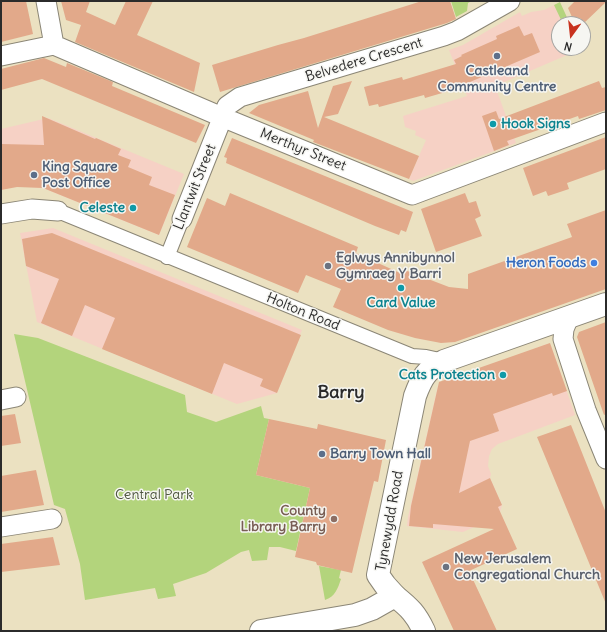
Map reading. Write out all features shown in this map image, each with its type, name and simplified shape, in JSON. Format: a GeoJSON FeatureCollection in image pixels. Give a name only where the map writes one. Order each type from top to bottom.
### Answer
{"type":"FeatureCollection","features":[{"type":"Feature","properties":{"kind":"main road"},"geometry":{"type":"LineString","coordinates":[[444,361],[606,304]]}},
{"type":"Feature","properties":{"kind":"main road","name":"Tynewydd Road"},"geometry":{"type":"LineString","coordinates":[[424,631],[415,614],[395,596],[378,575],[415,396],[423,377],[432,367],[444,361]]}},
{"type":"Feature","properties":{"kind":"main road"},"geometry":{"type":"LineString","coordinates":[[261,631],[355,615],[372,609],[395,596]]}},
{"type":"Feature","properties":{"kind":"street"},"geometry":{"type":"LineString","coordinates":[[1,56],[54,45],[46,1]]}},
{"type":"Feature","properties":{"kind":"street","name":"Belvedere Crescent"},"geometry":{"type":"LineString","coordinates":[[222,117],[227,106],[240,97],[444,36],[457,31],[510,1]]}},
{"type":"Feature","properties":{"kind":"street","name":"Merthyr Street"},"geometry":{"type":"LineString","coordinates":[[54,45],[222,117],[412,195],[606,122]]}},
{"type":"Feature","properties":{"kind":"street","name":"Llantwit Street"},"geometry":{"type":"LineString","coordinates":[[166,257],[222,117]]}},
{"type":"Feature","properties":{"kind":"street","name":"Holton Road"},"geometry":{"type":"LineString","coordinates":[[1,214],[32,209],[58,212],[412,356],[444,361]]}},
{"type":"Feature","properties":{"kind":"street"},"geometry":{"type":"LineString","coordinates":[[569,317],[564,329],[563,339],[586,410],[606,459]]}},
{"type":"Feature","properties":{"kind":"street"},"geometry":{"type":"LineString","coordinates":[[1,527],[52,519]]}},
{"type":"Feature","properties":{"kind":"shaded area"},"geometry":{"type":"Polygon","coordinates":[[[560,2],[566,16],[551,16],[551,56],[565,56],[495,86],[516,143],[413,181],[409,179],[426,140],[415,135],[416,131],[405,127],[403,116],[467,96],[449,50],[463,45],[520,12],[522,16],[531,12],[544,10],[560,2]]]}},
{"type":"Feature","properties":{"kind":"shaded area"},"geometry":{"type":"Polygon","coordinates":[[[48,118],[184,174],[159,235],[43,188],[19,186],[1,190],[1,129],[48,118]]]}},
{"type":"Feature","properties":{"kind":"shaded area"},"geometry":{"type":"Polygon","coordinates":[[[53,228],[302,330],[277,393],[237,404],[37,322],[20,233],[53,228]]]}},
{"type":"Feature","properties":{"kind":"shaded area"},"geometry":{"type":"Polygon","coordinates":[[[547,344],[551,346],[575,415],[498,444],[492,449],[489,456],[488,466],[491,474],[490,478],[502,505],[499,516],[463,532],[407,526],[438,386],[547,344]]]}},
{"type":"Feature","properties":{"kind":"green space"},"geometry":{"type":"Polygon","coordinates":[[[451,1],[472,1],[468,3],[467,11],[456,17],[451,1]]]}},
{"type":"Feature","properties":{"kind":"green space"},"geometry":{"type":"Polygon","coordinates":[[[560,2],[566,16],[559,16],[554,5],[560,2]]]}},
{"type":"Feature","properties":{"kind":"green space","name":"Central Park"},"geometry":{"type":"Polygon","coordinates":[[[14,334],[38,338],[185,395],[187,412],[216,422],[261,406],[264,418],[269,419],[256,475],[310,488],[296,551],[280,547],[269,547],[267,560],[252,561],[249,550],[241,552],[206,573],[173,584],[176,596],[158,599],[155,588],[85,600],[80,564],[65,509],[54,505],[14,334]]]}},
{"type":"Feature","properties":{"kind":"green space"},"geometry":{"type":"Polygon","coordinates":[[[319,566],[341,570],[339,578],[341,579],[337,589],[331,597],[325,600],[319,566]]]}},
{"type":"Feature","properties":{"kind":"building"},"geometry":{"type":"Polygon","coordinates":[[[1,1],[26,1],[33,34],[1,42],[1,1]]]}},
{"type":"Feature","properties":{"kind":"building"},"geometry":{"type":"Polygon","coordinates":[[[61,1],[90,1],[86,12],[115,25],[126,1],[153,1],[137,35],[200,63],[194,92],[75,42],[81,25],[66,20],[61,1]]]}},
{"type":"Feature","properties":{"kind":"building"},"geometry":{"type":"Polygon","coordinates":[[[422,1],[450,1],[456,19],[220,92],[212,65],[422,1]]]}},
{"type":"Feature","properties":{"kind":"building"},"geometry":{"type":"Polygon","coordinates":[[[575,1],[606,1],[591,16],[572,16],[568,8],[575,1]]]}},
{"type":"Feature","properties":{"kind":"building"},"geometry":{"type":"Polygon","coordinates":[[[519,26],[524,36],[532,33],[540,52],[449,91],[425,98],[424,95],[379,107],[378,104],[369,106],[364,87],[402,77],[403,80],[456,64],[454,60],[462,56],[461,55],[497,39],[496,36],[519,26]]]}},
{"type":"Feature","properties":{"kind":"building"},"geometry":{"type":"Polygon","coordinates":[[[44,58],[66,67],[67,63],[113,82],[112,86],[205,125],[196,143],[42,79],[1,90],[1,69],[44,58]]]}},
{"type":"Feature","properties":{"kind":"building"},"geometry":{"type":"Polygon","coordinates":[[[352,81],[338,114],[324,117],[419,156],[409,179],[313,142],[314,140],[249,113],[259,105],[308,91],[318,128],[333,86],[352,81]]]}},
{"type":"Feature","properties":{"kind":"building"},"geometry":{"type":"Polygon","coordinates":[[[599,81],[602,88],[606,87],[606,110],[579,119],[578,116],[507,141],[509,145],[494,151],[482,116],[496,111],[499,119],[599,81]]]}},
{"type":"Feature","properties":{"kind":"building"},"geometry":{"type":"Polygon","coordinates":[[[42,116],[121,149],[118,155],[131,160],[128,167],[152,177],[149,185],[175,195],[159,235],[43,188],[17,187],[1,190],[1,144],[44,145],[42,116]]]}},
{"type":"Feature","properties":{"kind":"building"},"geometry":{"type":"Polygon","coordinates":[[[606,137],[606,169],[567,183],[569,189],[548,196],[546,191],[533,196],[523,168],[606,137]]]}},
{"type":"Feature","properties":{"kind":"building"},"geometry":{"type":"Polygon","coordinates":[[[232,138],[413,212],[406,232],[401,230],[399,235],[375,226],[226,163],[227,158],[224,157],[232,138]]]}},
{"type":"Feature","properties":{"kind":"building"},"geometry":{"type":"Polygon","coordinates":[[[230,193],[358,247],[356,253],[400,273],[402,269],[449,287],[468,289],[468,274],[572,237],[567,224],[606,210],[606,289],[455,342],[441,343],[415,338],[388,330],[333,307],[341,289],[306,275],[298,293],[187,247],[207,198],[225,206],[230,193]]]}},
{"type":"Feature","properties":{"kind":"building"},"geometry":{"type":"Polygon","coordinates":[[[465,193],[469,203],[476,201],[481,216],[475,219],[482,236],[436,252],[421,209],[465,193]]]}},
{"type":"Feature","properties":{"kind":"building"},"geometry":{"type":"Polygon","coordinates":[[[52,233],[301,335],[277,393],[260,386],[263,379],[224,363],[212,394],[102,349],[115,318],[85,305],[72,336],[41,323],[59,279],[26,266],[22,239],[52,233]]]}},
{"type":"Feature","properties":{"kind":"building"},"geometry":{"type":"Polygon","coordinates":[[[606,322],[606,414],[604,415],[577,337],[579,332],[606,322]]]}},
{"type":"Feature","properties":{"kind":"building"},"geometry":{"type":"Polygon","coordinates":[[[550,343],[567,391],[553,396],[552,393],[493,414],[499,431],[470,441],[459,493],[490,478],[502,505],[498,507],[517,549],[469,571],[497,631],[454,631],[422,562],[494,529],[433,524],[433,528],[409,526],[411,506],[439,382],[550,343]]]}},
{"type":"Feature","properties":{"kind":"building"},"geometry":{"type":"Polygon","coordinates":[[[15,414],[21,443],[1,446],[1,416],[15,414]]]}},
{"type":"Feature","properties":{"kind":"building"},"geometry":{"type":"Polygon","coordinates":[[[269,419],[317,429],[318,424],[386,440],[378,482],[374,481],[352,573],[317,565],[316,562],[295,557],[310,488],[256,475],[269,419]]]}},
{"type":"Feature","properties":{"kind":"building"},"geometry":{"type":"Polygon","coordinates":[[[571,425],[606,513],[606,604],[537,437],[571,425]]]}},
{"type":"Feature","properties":{"kind":"building"},"geometry":{"type":"Polygon","coordinates":[[[36,470],[44,505],[1,512],[1,476],[36,470]]]}},
{"type":"Feature","properties":{"kind":"building"},"geometry":{"type":"Polygon","coordinates":[[[53,537],[60,565],[1,572],[1,544],[53,537]]]}},
{"type":"Feature","properties":{"kind":"place","name":"Castleand Community Centre"},"geometry":{"type":"Point","coordinates":[497,56]}},
{"type":"Feature","properties":{"kind":"place","name":"Hook Signs"},"geometry":{"type":"Point","coordinates":[493,124]}},
{"type":"Feature","properties":{"kind":"place","name":"King Square Post Office"},"geometry":{"type":"Point","coordinates":[34,175]}},
{"type":"Feature","properties":{"kind":"place","name":"Celeste"},"geometry":{"type":"Point","coordinates":[133,208]}},
{"type":"Feature","properties":{"kind":"place","name":"Heron Foods"},"geometry":{"type":"Point","coordinates":[594,263]}},
{"type":"Feature","properties":{"kind":"place","name":"Eglwys Annibynnol Gymraeg Y Barri"},"geometry":{"type":"Point","coordinates":[328,266]}},
{"type":"Feature","properties":{"kind":"place","name":"Card Value"},"geometry":{"type":"Point","coordinates":[401,288]}},
{"type":"Feature","properties":{"kind":"place","name":"Cats Protection"},"geometry":{"type":"Point","coordinates":[503,375]}},
{"type":"Feature","properties":{"kind":"place","name":"Barry Town Hall"},"geometry":{"type":"Point","coordinates":[322,454]}},
{"type":"Feature","properties":{"kind":"place","name":"County Library Barry"},"geometry":{"type":"Point","coordinates":[334,519]}},
{"type":"Feature","properties":{"kind":"place","name":"New Jerusalem Congregational Church"},"geometry":{"type":"Point","coordinates":[446,567]}},
{"type":"Feature","properties":{"kind":"district","name":"Barry"},"geometry":{"type":"Point","coordinates":[341,393]}}]}
